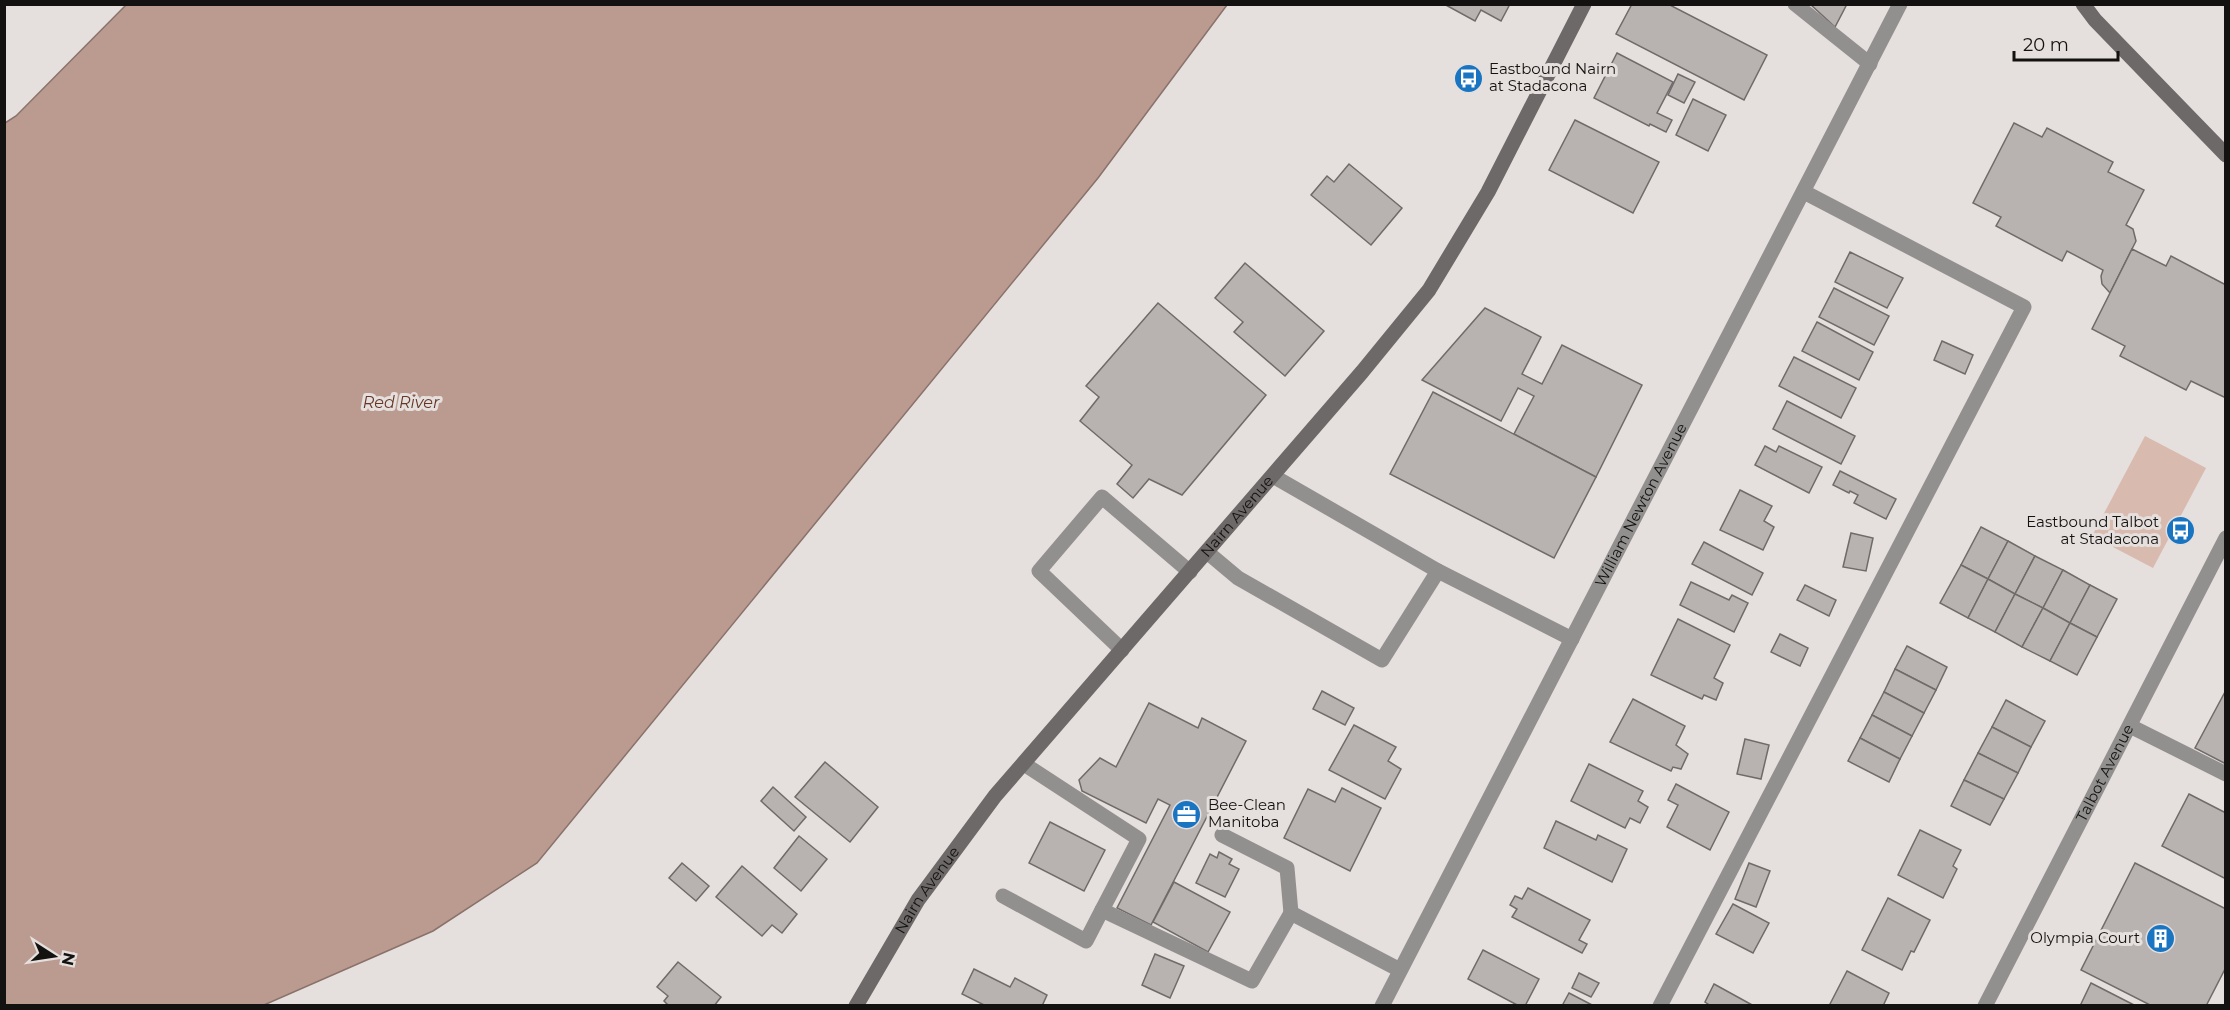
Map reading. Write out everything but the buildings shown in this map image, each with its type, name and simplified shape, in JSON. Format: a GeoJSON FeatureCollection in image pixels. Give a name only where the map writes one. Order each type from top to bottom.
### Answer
{"type":"FeatureCollection","features":[{"type":"Feature","properties":{"kind":"main road","name":"Nairn Avenue"},"geometry":{"type":"LineString","coordinates":[[857,1005],[918,900],[995,796],[1273,476],[1429,290],[1488,192],[1584,4]]}},
{"type":"Feature","properties":{"kind":"main road"},"geometry":{"type":"LineString","coordinates":[[2083,4],[2095,20],[2226,154]]}},
{"type":"Feature","properties":{"kind":"main road"},"geometry":{"type":"LineString","coordinates":[[2095,20],[2103,4]]}},
{"type":"Feature","properties":{"kind":"street"},"geometry":{"type":"LineString","coordinates":[[1795,4],[1870,64]]}},
{"type":"Feature","properties":{"kind":"street","name":"William Newton Avenue"},"geometry":{"type":"LineString","coordinates":[[1382,1005],[1900,4]]}},
{"type":"Feature","properties":{"kind":"street"},"geometry":{"type":"LineString","coordinates":[[1660,1005],[2024,307],[1804,192]]}},
{"type":"Feature","properties":{"kind":"street"},"geometry":{"type":"LineString","coordinates":[[1273,476],[1438,571],[1572,639]]}},
{"type":"Feature","properties":{"kind":"street"},"geometry":{"type":"LineString","coordinates":[[1122,650],[1040,571],[1102,497],[1190,572]]}},
{"type":"Feature","properties":{"kind":"street","name":"Talbot Avenue"},"geometry":{"type":"LineString","coordinates":[[1985,1005],[2226,538]]}},
{"type":"Feature","properties":{"kind":"street"},"geometry":{"type":"LineString","coordinates":[[1207,552],[1238,578],[1382,660],[1438,571]]}},
{"type":"Feature","properties":{"kind":"street"},"geometry":{"type":"LineString","coordinates":[[2130,726],[2226,774]]}},
{"type":"Feature","properties":{"kind":"street"},"geometry":{"type":"LineString","coordinates":[[1003,896],[1086,941],[1139,839],[1024,764]]}},
{"type":"Feature","properties":{"kind":"street"},"geometry":{"type":"LineString","coordinates":[[1102,910],[1252,981],[1291,913],[1287,868],[1222,835]]}},
{"type":"Feature","properties":{"kind":"street"},"geometry":{"type":"LineString","coordinates":[[1291,913],[1400,970]]}},
{"type":"Feature","properties":{"kind":"shaded area"},"geometry":{"type":"Polygon","coordinates":[[[2145,436],[2206,468],[2153,568],[2092,536],[2145,436]]]}},
{"type":"Feature","properties":{"kind":"water","name":"Red River"},"geometry":{"type":"Polygon","coordinates":[[[126,5],[1227,5],[1098,178],[537,863],[433,931],[264,1005],[5,1005],[5,123],[16,116],[126,5]]]}},
{"type":"Feature","properties":{"kind":"place","name":"Eastbound Nairn at Stadacona"},"geometry":{"type":"Point","coordinates":[1468,78]}},
{"type":"Feature","properties":{"kind":"place","name":"Eastbound Talbot at Stadacona"},"geometry":{"type":"Point","coordinates":[2180,531]}},
{"type":"Feature","properties":{"kind":"place","name":"Bee-Clean Manitoba"},"geometry":{"type":"Point","coordinates":[1187,814]}},
{"type":"Feature","properties":{"kind":"place","name":"Olympia Court"},"geometry":{"type":"Point","coordinates":[2161,938]}}]}
